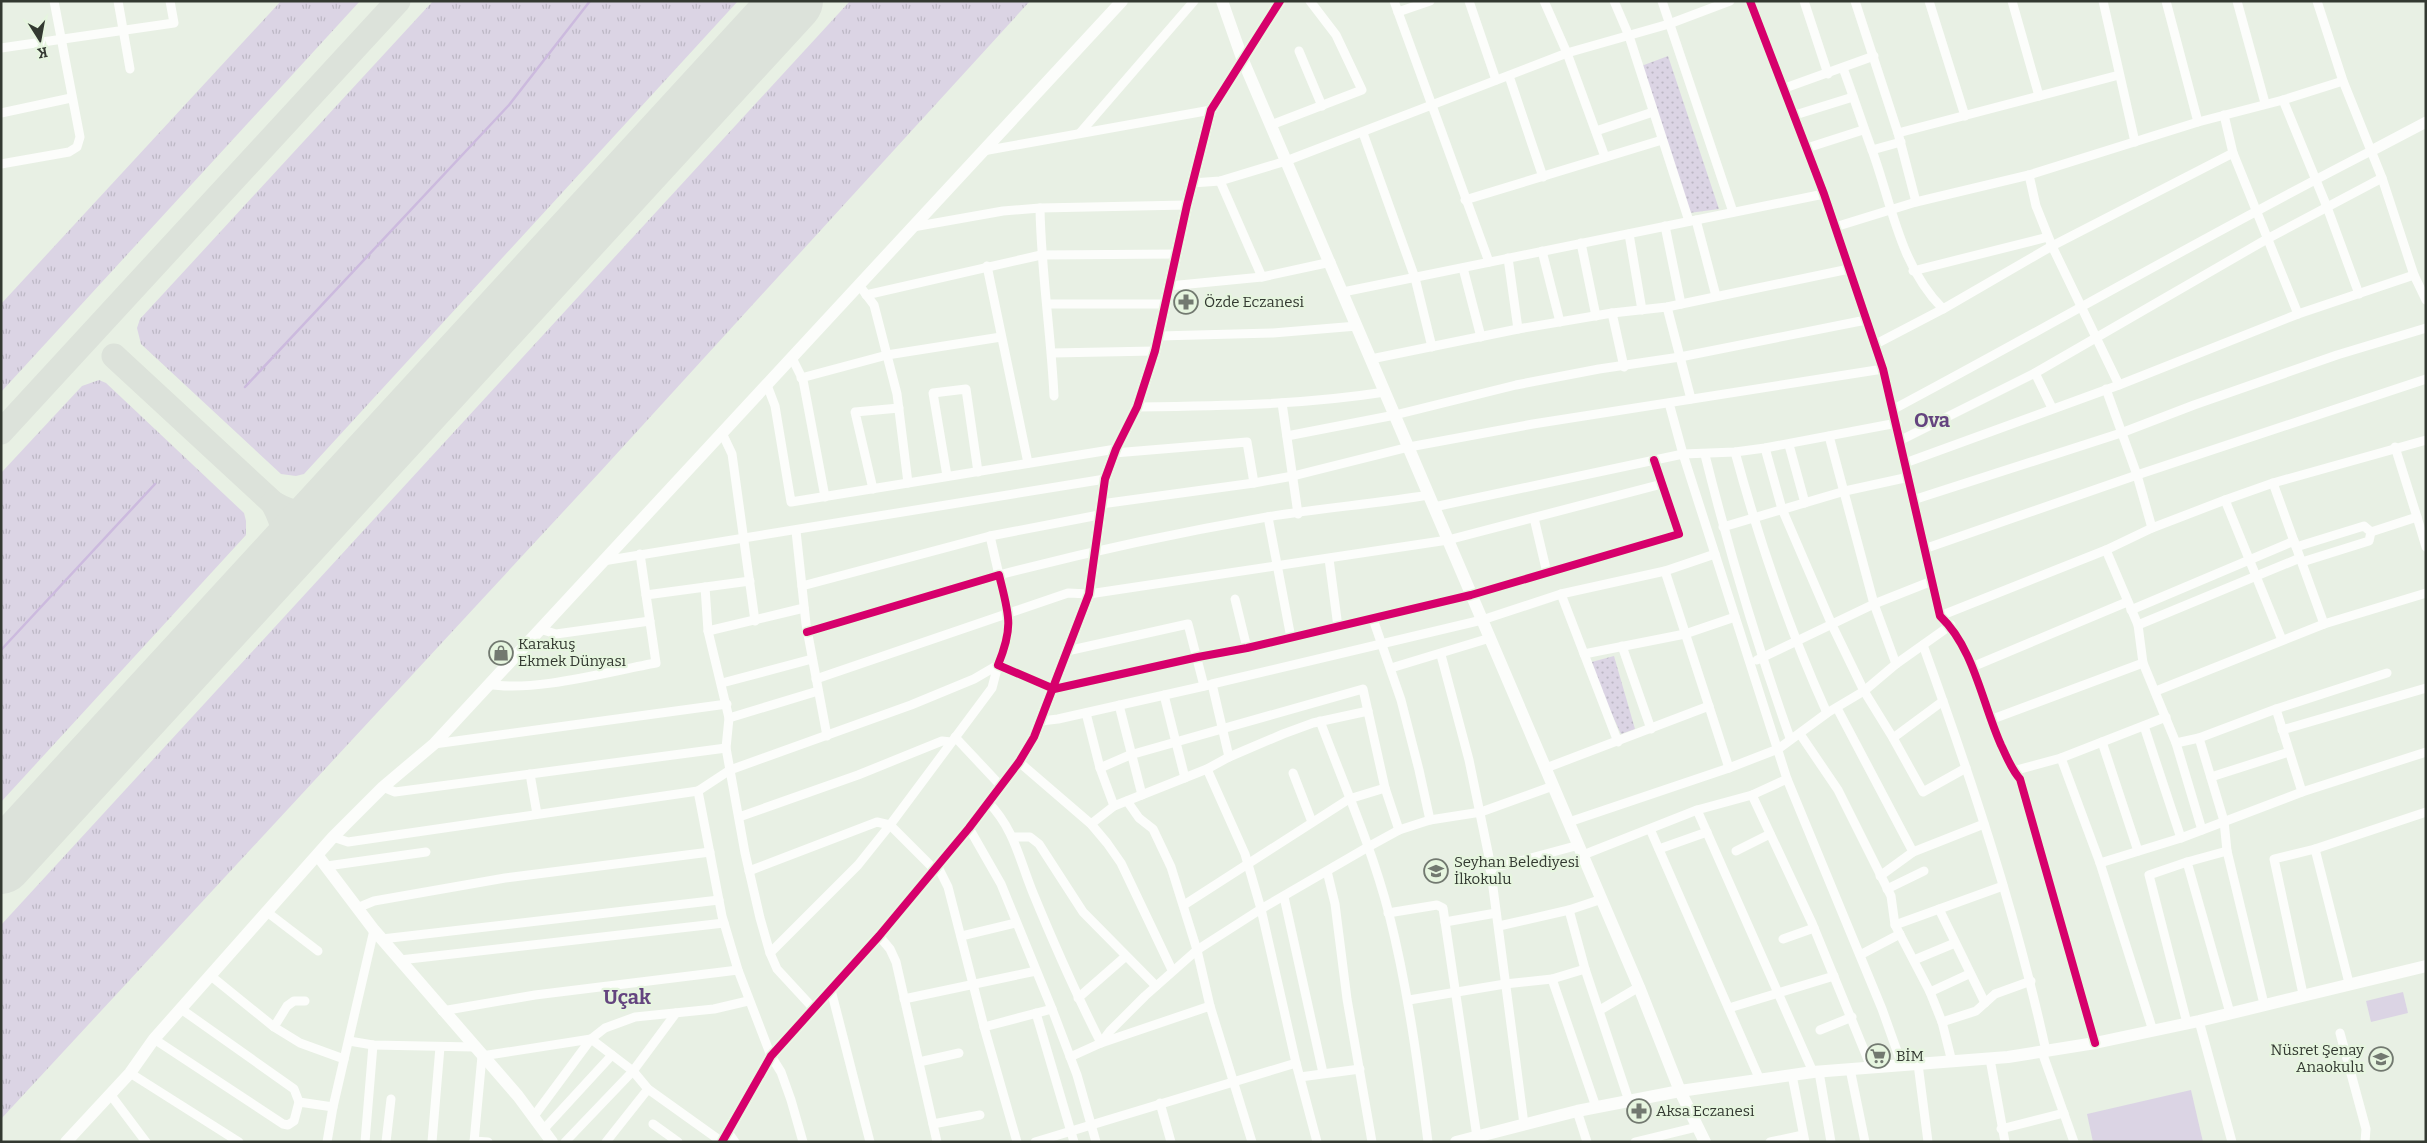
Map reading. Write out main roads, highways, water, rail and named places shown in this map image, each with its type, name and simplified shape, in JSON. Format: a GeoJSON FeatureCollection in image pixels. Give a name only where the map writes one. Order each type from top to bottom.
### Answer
{"type":"FeatureCollection","features":[{"type":"Feature","properties":{"kind":"main road"},"geometry":{"type":"LineString","coordinates":[[66,1142],[130,1073],[154,1039],[334,837],[383,787],[434,744],[792,358],[863,290],[913,227],[1122,1]]}},
{"type":"Feature","properties":{"kind":"main road"},"geometry":{"type":"LineString","coordinates":[[1222,1],[1242,58],[1602,899],[1680,1092],[1705,1142]]}},
{"type":"Feature","properties":{"kind":"main road"},"geometry":{"type":"LineString","coordinates":[[318,856],[378,934],[442,1011],[534,1116],[552,1142]]}},
{"type":"Feature","properties":{"kind":"main road"},"geometry":{"type":"LineString","coordinates":[[1456,1142],[1476,1139],[1524,1124],[1577,1111],[1680,1092],[1816,1072],[1990,1059],[2096,1043],[2193,1022],[2303,994],[2426,966]]}},
{"type":"Feature","properties":{"kind":"waterway"},"geometry":{"type":"LineString","coordinates":[[245,387],[509,105],[590,1]]}},
{"type":"Feature","properties":{"kind":"waterway"},"geometry":{"type":"LineString","coordinates":[[1,650],[155,484]]}},
{"type":"Feature","properties":{"kind":"place","name":"Özde Eczanesi"},"geometry":{"type":"Point","coordinates":[1186,302]}},
{"type":"Feature","properties":{"kind":"place","name":"Karakuş Ekmek Dünyası"},"geometry":{"type":"Point","coordinates":[501,653]}},
{"type":"Feature","properties":{"kind":"place","name":"Seyhan Belediyesi İlkokulu"},"geometry":{"type":"Point","coordinates":[1436,871]}},
{"type":"Feature","properties":{"kind":"place","name":"BİM"},"geometry":{"type":"Point","coordinates":[1878,1056]}},
{"type":"Feature","properties":{"kind":"place","name":"Nüsret Şenay Anaokulu"},"geometry":{"type":"Point","coordinates":[2381,1059]}},
{"type":"Feature","properties":{"kind":"place","name":"Aksa Eczanesi"},"geometry":{"type":"Point","coordinates":[1639,1111]}},
{"type":"Feature","properties":{"kind":"district","name":"Ova"},"geometry":{"type":"Point","coordinates":[1932,420]}},
{"type":"Feature","properties":{"kind":"district","name":"Uçak"},"geometry":{"type":"Point","coordinates":[627,997]}}]}
